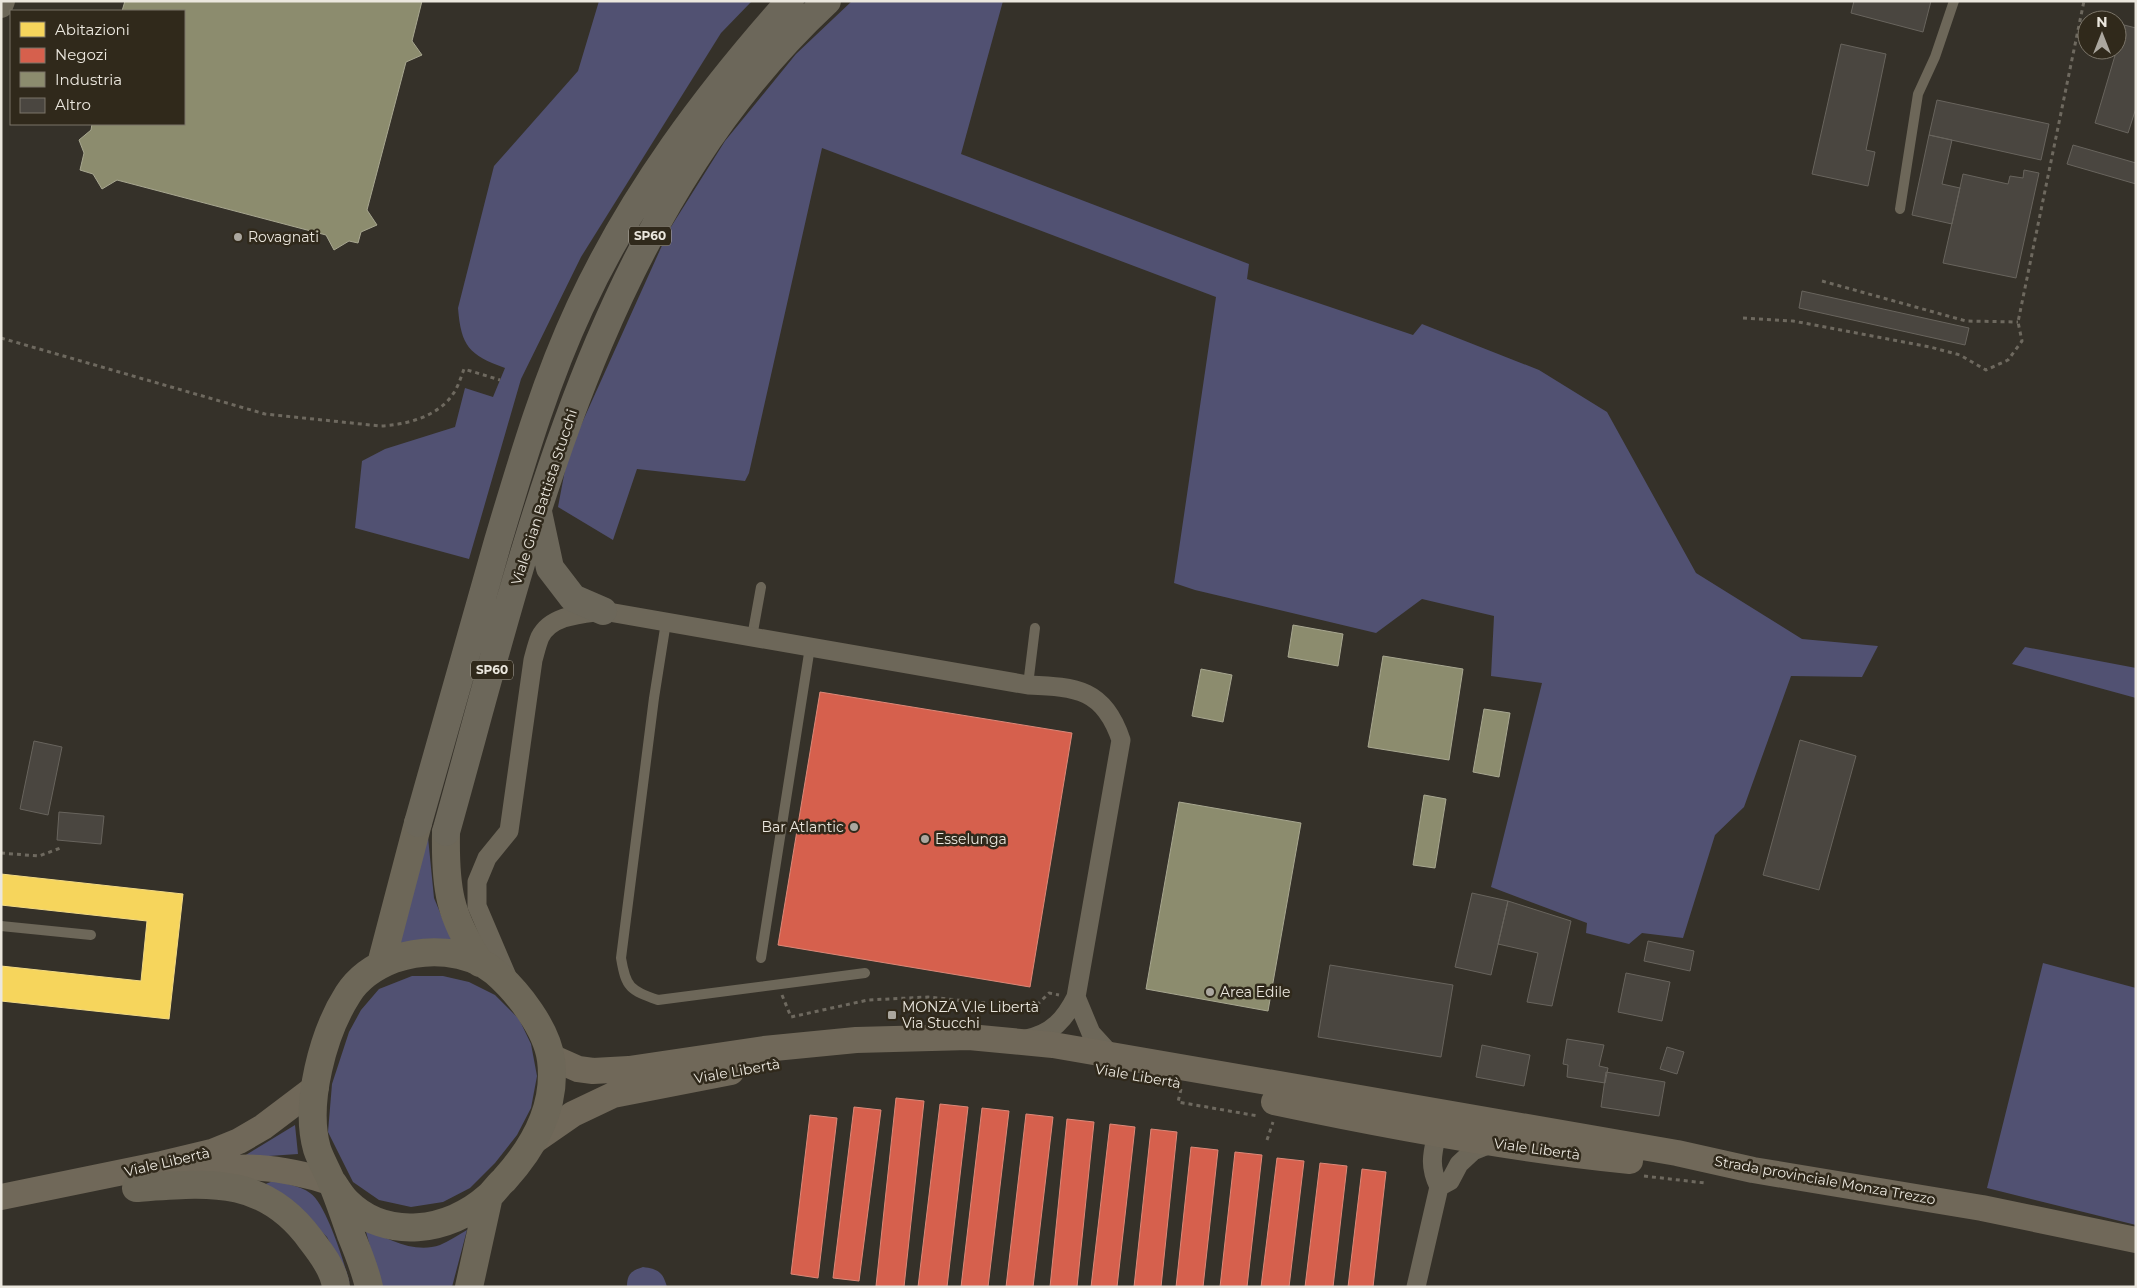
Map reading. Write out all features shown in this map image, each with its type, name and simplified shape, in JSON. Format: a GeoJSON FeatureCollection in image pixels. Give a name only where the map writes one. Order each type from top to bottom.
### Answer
{"type":"FeatureCollection","features":[{"type":"Feature","properties":{"kind":"highway","name":"Viale Gian Battista Stucchi"},"geometry":{"type":"LineString","coordinates":[[418,823],[535,417],[580,308],[610,247],[651,178],[691,121],[740,57],[790,1]]}},
{"type":"Feature","properties":{"kind":"highway","name":"Viale Gian Battista Stucchi"},"geometry":{"type":"LineString","coordinates":[[446,832],[537,508],[570,412],[617,302],[661,213],[704,147],[759,73],[827,1]]}},
{"type":"Feature","properties":{"kind":"highway"},"geometry":{"type":"LineString","coordinates":[[537,508],[550,568],[573,598],[603,611]]}},
{"type":"Feature","properties":{"kind":"main road","name":"Viale Gian Battista Stucchi"},"geometry":{"type":"LineString","coordinates":[[381,964],[418,823]]}},
{"type":"Feature","properties":{"kind":"main road","name":"Viale Gian Battista Stucchi"},"geometry":{"type":"LineString","coordinates":[[446,832],[445,872],[452,910],[463,937],[480,963]]}},
{"type":"Feature","properties":{"kind":"main road","name":"Viale Gian Battista Stucchi"},"geometry":{"type":"LineString","coordinates":[[333,1183],[346,1201],[360,1213],[377,1222],[396,1227],[422,1227],[448,1221],[469,1211],[489,1196],[514,1169],[534,1141],[545,1116],[550,1097],[551,1057],[529,1009],[494,971],[462,956],[430,951],[412,953],[381,964],[364,976],[348,993],[325,1044],[316,1087],[314,1131],[317,1149],[333,1183],[366,1271],[369,1287]]}},
{"type":"Feature","properties":{"kind":"main road","name":"Viale Libertà"},"geometry":{"type":"LineString","coordinates":[[551,1057],[578,1069],[614,1071],[764,1049],[856,1040],[931,1036],[1018,1041],[1458,1111],[1512,1125]]}},
{"type":"Feature","properties":{"kind":"main road","name":"Viale Libertà"},"geometry":{"type":"LineString","coordinates":[[534,1141],[594,1103],[628,1091],[822,1057],[932,1051],[977,1051],[1027,1056],[1555,1154],[1674,1166],[1753,1170]]}},
{"type":"Feature","properties":{"kind":"main road","name":"Viale Libertà"},"geometry":{"type":"LineString","coordinates":[[1,1197],[212,1152],[240,1141],[263,1128],[316,1087]]}},
{"type":"Feature","properties":{"kind":"main road","name":"Strada provinciale Monza Trezzo"},"geometry":{"type":"LineString","coordinates":[[1512,1125],[1677,1153],[1753,1170],[1982,1208],[2136,1240]]}},
{"type":"Feature","properties":{"kind":"main road","name":"Viale Libertà"},"geometry":{"type":"LineString","coordinates":[[1,1215],[136,1188],[196,1173],[251,1166],[293,1172],[333,1183]]}},
{"type":"Feature","properties":{"kind":"main road"},"geometry":{"type":"LineString","coordinates":[[136,1188],[206,1184],[226,1186],[263,1197],[289,1214],[302,1228],[322,1254],[336,1287]]}},
{"type":"Feature","properties":{"kind":"main road"},"geometry":{"type":"LineString","coordinates":[[470,1287],[489,1196]]}},
{"type":"Feature","properties":{"kind":"street"},"geometry":{"type":"LineString","coordinates":[[1,6],[2,1]]}},
{"type":"Feature","properties":{"kind":"street"},"geometry":{"type":"LineString","coordinates":[[514,991],[478,906],[477,882],[487,858],[510,831],[533,660],[540,637],[552,624],[577,614],[603,611],[1028,685],[1079,690],[1104,706],[1116,723],[1121,740],[1076,997],[1062,1021],[1049,1032],[1018,1041]]}},
{"type":"Feature","properties":{"kind":"street"},"geometry":{"type":"LineString","coordinates":[[1076,997],[1092,1033],[1112,1056]]}},
{"type":"Feature","properties":{"kind":"street"},"geometry":{"type":"LineString","coordinates":[[1416,1287],[1438,1187],[1432,1173],[1431,1160],[1437,1133]]}},
{"type":"Feature","properties":{"kind":"street"},"geometry":{"type":"LineString","coordinates":[[1438,1187],[1450,1181],[1459,1164],[1473,1150],[1493,1143]]}},
{"type":"Feature","properties":{"kind":"lane"},"geometry":{"type":"LineString","coordinates":[[1900,209],[1918,94],[1935,57],[1954,1]]}},
{"type":"Feature","properties":{"kind":"lane"},"geometry":{"type":"LineString","coordinates":[[752,637],[761,588]]}},
{"type":"Feature","properties":{"kind":"lane"},"geometry":{"type":"LineString","coordinates":[[666,622],[654,698],[621,958],[624,976],[635,992],[658,1000],[865,973]]}},
{"type":"Feature","properties":{"kind":"lane"},"geometry":{"type":"LineString","coordinates":[[1028,685],[1035,628]]}},
{"type":"Feature","properties":{"kind":"lane"},"geometry":{"type":"LineString","coordinates":[[761,958],[810,647]]}},
{"type":"Feature","properties":{"kind":"lane"},"geometry":{"type":"LineString","coordinates":[[1,926],[91,935]]}},
{"type":"Feature","properties":{"kind":"path"},"geometry":{"type":"LineString","coordinates":[[1743,318],[1793,321],[1930,347],[1960,355],[1986,370],[2008,360],[2022,341],[2018,322],[2084,1]]}},
{"type":"Feature","properties":{"kind":"path"},"geometry":{"type":"LineString","coordinates":[[1822,281],[1966,321],[2018,322]]}},
{"type":"Feature","properties":{"kind":"path"},"geometry":{"type":"LineString","coordinates":[[1,338],[265,414],[380,426],[398,425],[436,410],[454,393],[464,369],[500,380]]}},
{"type":"Feature","properties":{"kind":"path"},"geometry":{"type":"LineString","coordinates":[[1,853],[39,856],[63,847]]}},
{"type":"Feature","properties":{"kind":"path"},"geometry":{"type":"LineString","coordinates":[[1179,1097],[1178,1102],[1265,1117]]}},
{"type":"Feature","properties":{"kind":"path"},"geometry":{"type":"LineString","coordinates":[[1267,1140],[1274,1119]]}},
{"type":"Feature","properties":{"kind":"path"},"geometry":{"type":"LineString","coordinates":[[1635,1175],[1714,1184]]}},
{"type":"Feature","properties":{"kind":"shaded area"},"geometry":{"type":"Polygon","coordinates":[[[599,1],[752,1],[721,33],[581,257],[521,379],[469,559],[355,528],[362,461],[385,449],[455,427],[465,388],[493,397],[505,368],[483,358],[469,347],[462,332],[458,308],[494,166],[578,71],[599,1]]]}},
{"type":"Feature","properties":{"kind":"shaded area"},"geometry":{"type":"Polygon","coordinates":[[[852,1],[1003,1],[961,154],[1249,264],[1247,279],[1413,335],[1422,324],[1539,370],[1607,412],[1696,573],[1802,639],[1878,646],[1862,677],[1791,676],[1744,807],[1715,835],[1683,938],[1642,933],[1629,944],[1586,933],[1587,923],[1491,887],[1542,683],[1491,676],[1494,616],[1422,599],[1376,633],[1195,590],[1174,583],[1216,297],[822,148],[749,473],[745,481],[637,469],[613,540],[558,507],[568,454],[669,230],[725,141],[796,54],[852,1]]]}},
{"type":"Feature","properties":{"kind":"shaded area"},"geometry":{"type":"Polygon","coordinates":[[[2025,647],[2136,668],[2136,698],[2012,664],[2025,647]]]}},
{"type":"Feature","properties":{"kind":"shaded area"},"geometry":{"type":"Polygon","coordinates":[[[428,837],[434,898],[452,941],[399,943],[428,837]]]}},
{"type":"Feature","properties":{"kind":"shaded area"},"geometry":{"type":"Polygon","coordinates":[[[2043,963],[2136,988],[2136,1225],[1987,1188],[2043,963]]]}},
{"type":"Feature","properties":{"kind":"shaded area"},"geometry":{"type":"Polygon","coordinates":[[[412,976],[443,976],[469,982],[495,995],[519,1019],[531,1044],[537,1076],[531,1108],[517,1135],[495,1163],[470,1188],[443,1202],[411,1207],[379,1200],[353,1182],[328,1132],[332,1084],[349,1032],[361,1010],[379,989],[412,976]]]}},
{"type":"Feature","properties":{"kind":"shaded area"},"geometry":{"type":"Polygon","coordinates":[[[295,1125],[298,1154],[241,1158],[295,1125]]]}},
{"type":"Feature","properties":{"kind":"shaded area"},"geometry":{"type":"Polygon","coordinates":[[[273,1181],[302,1188],[316,1199],[334,1235],[350,1284],[327,1237],[290,1202],[263,1185],[273,1181]]]}},
{"type":"Feature","properties":{"kind":"shaded area"},"geometry":{"type":"Polygon","coordinates":[[[365,1228],[401,1244],[421,1248],[440,1245],[467,1230],[452,1287],[381,1287],[365,1228]]]}},
{"type":"Feature","properties":{"kind":"shaded area"},"geometry":{"type":"Polygon","coordinates":[[[643,1267],[659,1272],[664,1278],[667,1287],[627,1287],[630,1274],[643,1267]]]}},
{"type":"Feature","properties":{"kind":"building: Abitazioni"},"geometry":{"type":"Polygon","coordinates":[[[1,874],[183,894],[169,1019],[1,1001],[1,966],[141,981],[147,921],[1,905],[1,874]]]}},
{"type":"Feature","properties":{"kind":"building: Negozi","name":"Esselunga"},"geometry":{"type":"Polygon","coordinates":[[[820,692],[1072,733],[1030,987],[778,945],[820,692]]]}},
{"type":"Feature","properties":{"kind":"building: Negozi"},"geometry":{"type":"Polygon","coordinates":[[[896,1098],[924,1101],[904,1287],[887,1287],[876,1286],[896,1098]]]}},
{"type":"Feature","properties":{"kind":"building: Negozi"},"geometry":{"type":"Polygon","coordinates":[[[940,1104],[968,1107],[947,1287],[918,1287],[940,1104]]]}},
{"type":"Feature","properties":{"kind":"building: Negozi"},"geometry":{"type":"Polygon","coordinates":[[[854,1107],[881,1110],[859,1281],[833,1278],[854,1107]]]}},
{"type":"Feature","properties":{"kind":"building: Negozi"},"geometry":{"type":"Polygon","coordinates":[[[982,1108],[1009,1111],[988,1287],[961,1287],[982,1108]]]}},
{"type":"Feature","properties":{"kind":"building: Negozi"},"geometry":{"type":"Polygon","coordinates":[[[1026,1114],[1053,1117],[1033,1287],[1006,1287],[1026,1114]]]}},
{"type":"Feature","properties":{"kind":"building: Negozi"},"geometry":{"type":"Polygon","coordinates":[[[810,1115],[837,1118],[818,1278],[791,1274],[810,1115]]]}},
{"type":"Feature","properties":{"kind":"building: Negozi"},"geometry":{"type":"Polygon","coordinates":[[[1067,1119],[1094,1122],[1077,1287],[1050,1287],[1067,1119]]]}},
{"type":"Feature","properties":{"kind":"building: Negozi"},"geometry":{"type":"Polygon","coordinates":[[[1110,1124],[1135,1127],[1117,1287],[1091,1287],[1110,1124]]]}},
{"type":"Feature","properties":{"kind":"building: Negozi"},"geometry":{"type":"Polygon","coordinates":[[[1151,1129],[1177,1132],[1161,1287],[1134,1287],[1151,1129]]]}},
{"type":"Feature","properties":{"kind":"building: Negozi"},"geometry":{"type":"Polygon","coordinates":[[[1191,1147],[1218,1150],[1203,1287],[1176,1287],[1191,1147]]]}},
{"type":"Feature","properties":{"kind":"building: Negozi"},"geometry":{"type":"Polygon","coordinates":[[[1235,1152],[1262,1155],[1247,1287],[1220,1287],[1235,1152]]]}},
{"type":"Feature","properties":{"kind":"building: Negozi"},"geometry":{"type":"Polygon","coordinates":[[[1277,1158],[1304,1161],[1289,1287],[1261,1287],[1277,1158]]]}},
{"type":"Feature","properties":{"kind":"building: Negozi"},"geometry":{"type":"Polygon","coordinates":[[[1320,1163],[1347,1166],[1333,1287],[1305,1287],[1320,1163]]]}},
{"type":"Feature","properties":{"kind":"building: Negozi"},"geometry":{"type":"Polygon","coordinates":[[[1362,1169],[1386,1172],[1373,1287],[1348,1287],[1362,1169]]]}},
{"type":"Feature","properties":{"kind":"building: Industria"},"geometry":{"type":"Polygon","coordinates":[[[125,1],[422,1],[412,41],[422,55],[406,62],[367,210],[377,225],[361,232],[358,243],[349,241],[334,250],[326,235],[117,180],[102,189],[93,174],[80,170],[84,153],[79,140],[91,130],[92,125],[185,125],[185,10],[122,10],[125,1]]]}},
{"type":"Feature","properties":{"kind":"building: Industria"},"geometry":{"type":"Polygon","coordinates":[[[1293,625],[1343,634],[1338,666],[1288,657],[1293,625]]]}},
{"type":"Feature","properties":{"kind":"building: Industria"},"geometry":{"type":"Polygon","coordinates":[[[1383,656],[1463,669],[1449,760],[1368,747],[1383,656]]]}},
{"type":"Feature","properties":{"kind":"building: Industria"},"geometry":{"type":"Polygon","coordinates":[[[1201,669],[1232,675],[1223,722],[1192,716],[1201,669]]]}},
{"type":"Feature","properties":{"kind":"building: Industria"},"geometry":{"type":"Polygon","coordinates":[[[1484,709],[1510,713],[1499,777],[1473,772],[1484,709]]]}},
{"type":"Feature","properties":{"kind":"building: Industria"},"geometry":{"type":"Polygon","coordinates":[[[1424,795],[1446,799],[1435,868],[1413,865],[1424,795]]]}},
{"type":"Feature","properties":{"kind":"building: Industria"},"geometry":{"type":"Polygon","coordinates":[[[1179,802],[1301,823],[1268,1011],[1146,989],[1179,802]]]}},
{"type":"Feature","properties":{"kind":"building: Altro"},"geometry":{"type":"Polygon","coordinates":[[[1854,1],[1931,1],[1923,32],[1851,13],[1854,1]]]}},
{"type":"Feature","properties":{"kind":"building: Altro"},"geometry":{"type":"Polygon","coordinates":[[[2127,26],[2136,28],[2136,108],[2128,133],[2095,123],[2114,60],[2127,60],[2127,26]]]}},
{"type":"Feature","properties":{"kind":"building: Altro"},"geometry":{"type":"Polygon","coordinates":[[[1841,44],[1886,54],[1866,150],[1875,152],[1868,186],[1812,174],[1841,44]]]}},
{"type":"Feature","properties":{"kind":"building: Altro"},"geometry":{"type":"Polygon","coordinates":[[[1937,100],[2049,124],[2041,160],[1929,135],[1937,100]]]}},
{"type":"Feature","properties":{"kind":"building: Altro"},"geometry":{"type":"Polygon","coordinates":[[[1929,135],[1952,140],[1942,184],[1960,188],[1952,224],[1912,215],[1929,135]]]}},
{"type":"Feature","properties":{"kind":"building: Altro"},"geometry":{"type":"Polygon","coordinates":[[[2073,145],[2136,163],[2136,184],[2067,164],[2073,145]]]}},
{"type":"Feature","properties":{"kind":"building: Altro"},"geometry":{"type":"Polygon","coordinates":[[[2024,170],[2039,173],[2016,278],[1943,263],[1963,174],[2008,184],[2010,176],[2023,178],[2024,170]]]}},
{"type":"Feature","properties":{"kind":"building: Altro"},"geometry":{"type":"Polygon","coordinates":[[[1802,291],[1969,328],[1965,345],[1799,308],[1802,291]]]}},
{"type":"Feature","properties":{"kind":"building: Altro"},"geometry":{"type":"Polygon","coordinates":[[[1800,740],[1856,756],[1819,890],[1763,875],[1800,740]]]}},
{"type":"Feature","properties":{"kind":"building: Altro"},"geometry":{"type":"Polygon","coordinates":[[[34,741],[62,747],[48,815],[20,809],[34,741]]]}},
{"type":"Feature","properties":{"kind":"building: Altro"},"geometry":{"type":"Polygon","coordinates":[[[59,812],[104,816],[101,844],[57,840],[59,812]]]}},
{"type":"Feature","properties":{"kind":"building: Altro"},"geometry":{"type":"Polygon","coordinates":[[[1472,893],[1508,901],[1491,975],[1455,967],[1472,893]]]}},
{"type":"Feature","properties":{"kind":"building: Altro"},"geometry":{"type":"Polygon","coordinates":[[[1508,901],[1571,921],[1552,1006],[1527,1002],[1538,953],[1498,944],[1508,901]]]}},
{"type":"Feature","properties":{"kind":"building: Altro"},"geometry":{"type":"Polygon","coordinates":[[[1648,941],[1694,951],[1690,971],[1644,961],[1648,941]]]}},
{"type":"Feature","properties":{"kind":"building: Altro"},"geometry":{"type":"Polygon","coordinates":[[[1330,965],[1453,985],[1441,1057],[1318,1037],[1330,965]]]}},
{"type":"Feature","properties":{"kind":"building: Altro"},"geometry":{"type":"Polygon","coordinates":[[[1626,973],[1670,982],[1662,1021],[1618,1012],[1626,973]]]}},
{"type":"Feature","properties":{"kind":"building: Altro"},"geometry":{"type":"Polygon","coordinates":[[[1567,1039],[1604,1045],[1599,1066],[1608,1068],[1605,1083],[1567,1077],[1568,1065],[1563,1064],[1567,1039]]]}},
{"type":"Feature","properties":{"kind":"building: Altro"},"geometry":{"type":"Polygon","coordinates":[[[1482,1045],[1530,1055],[1524,1086],[1476,1077],[1482,1045]]]}},
{"type":"Feature","properties":{"kind":"building: Altro"},"geometry":{"type":"Polygon","coordinates":[[[1667,1047],[1684,1052],[1677,1074],[1660,1069],[1667,1047]]]}},
{"type":"Feature","properties":{"kind":"building: Altro"},"geometry":{"type":"Polygon","coordinates":[[[1606,1072],[1665,1082],[1659,1116],[1601,1107],[1606,1072]]]}},
{"type":"Feature","properties":{"kind":"place","name":"Rovagnati"},"geometry":{"type":"Point","coordinates":[238,237]}},
{"type":"Feature","properties":{"kind":"place","name":"Bar Atlantic"},"geometry":{"type":"Point","coordinates":[854,827]}},
{"type":"Feature","properties":{"kind":"place","name":"Esselunga"},"geometry":{"type":"Point","coordinates":[925,839]}},
{"type":"Feature","properties":{"kind":"place","name":"Area Edile"},"geometry":{"type":"Point","coordinates":[1210,992]}},
{"type":"Feature","properties":{"kind":"place","name":"MONZA V.le Libertà Via Stucchi"},"geometry":{"type":"Point","coordinates":[892,1015]}}]}
